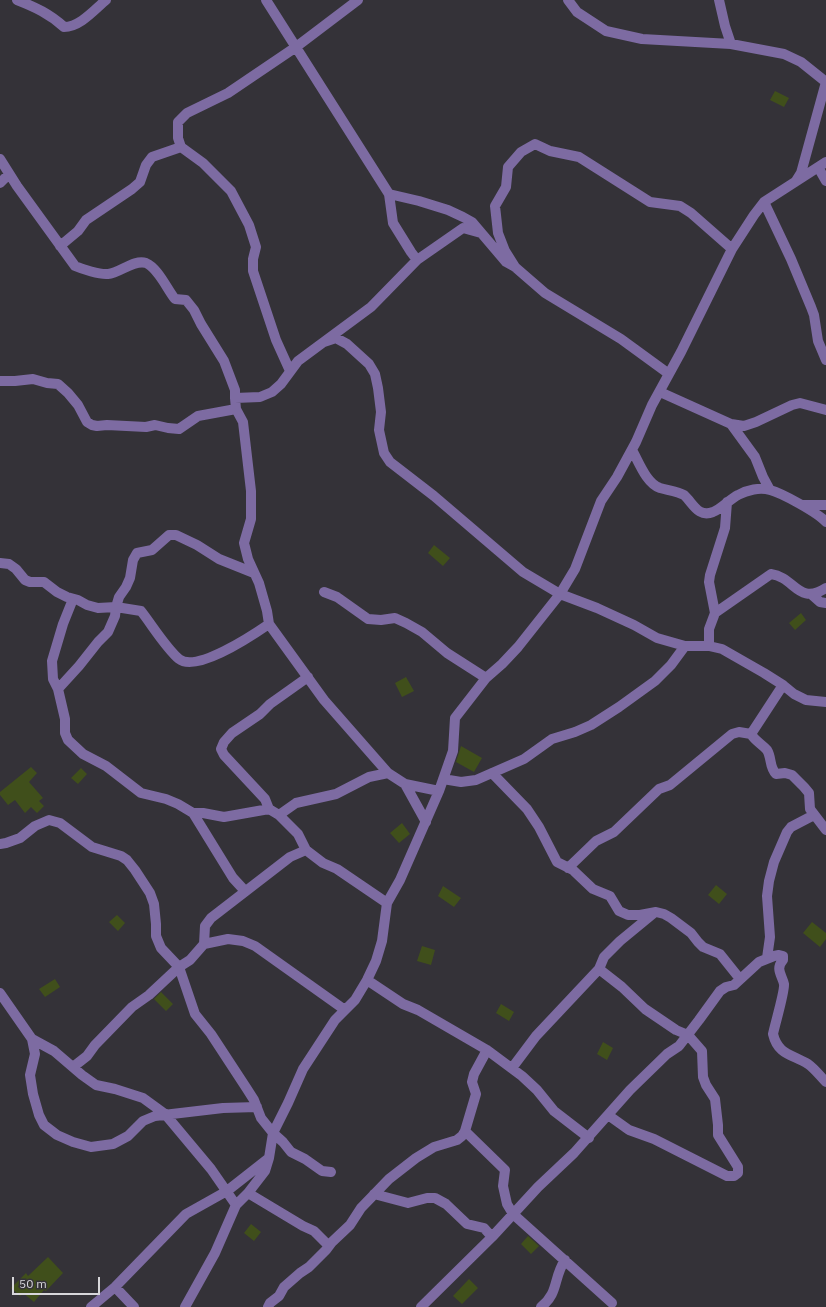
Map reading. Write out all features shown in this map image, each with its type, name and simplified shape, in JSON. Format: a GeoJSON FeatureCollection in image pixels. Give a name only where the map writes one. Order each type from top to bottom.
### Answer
{"type":"FeatureCollection","features":[{"type":"Feature","properties":{"kind":"street"},"geometry":{"type":"LineString","coordinates":[[17,0],[42,11],[64,27],[71,27],[86,17],[106,0]]}},
{"type":"Feature","properties":{"kind":"street"},"geometry":{"type":"LineString","coordinates":[[266,0],[389,194],[393,223],[410,252],[417,260]]}},
{"type":"Feature","properties":{"kind":"street"},"geometry":{"type":"LineString","coordinates":[[290,371],[276,340],[253,271],[253,259],[256,247],[250,225],[231,191],[203,163],[181,147],[178,138],[178,122],[187,112],[228,93],[296,47],[358,0]]}},
{"type":"Feature","properties":{"kind":"street"},"geometry":{"type":"LineString","coordinates":[[568,0],[577,12],[606,31],[642,39],[731,44],[784,54],[801,62],[826,82],[801,173],[796,181]]}},
{"type":"Feature","properties":{"kind":"street"},"geometry":{"type":"LineString","coordinates":[[719,0],[731,44]]}},
{"type":"Feature","properties":{"kind":"street"},"geometry":{"type":"LineString","coordinates":[[515,267],[505,251],[498,233],[494,206],[506,186],[508,166],[521,152],[535,144],[550,151],[580,157],[650,202],[680,206],[692,213],[732,249]]}},
{"type":"Feature","properties":{"kind":"street"},"geometry":{"type":"LineString","coordinates":[[60,246],[78,231],[86,220],[140,182],[146,165],[152,157],[181,147]]}},
{"type":"Feature","properties":{"kind":"street"},"geometry":{"type":"LineString","coordinates":[[0,160],[74,266],[106,275],[119,272],[138,263],[146,263],[154,270],[175,299],[186,300],[194,310],[200,324],[224,361],[235,390],[236,409],[243,422],[251,491],[251,519],[244,543],[267,611],[269,624],[324,700],[388,773],[405,784],[439,791]]}},
{"type":"Feature","properties":{"kind":"street"},"geometry":{"type":"LineString","coordinates":[[185,1307],[215,1252],[236,1205],[248,1193],[265,1171],[269,1158],[273,1133],[303,1069],[335,1020],[355,1000],[376,961],[382,941],[387,903],[400,880],[426,822],[453,751],[455,718],[486,678],[518,648],[560,594],[575,569],[602,501],[632,450],[652,406],[732,249],[764,202],[822,165],[826,181]]}},
{"type":"Feature","properties":{"kind":"street"},"geometry":{"type":"LineString","coordinates":[[0,183],[9,174]]}},
{"type":"Feature","properties":{"kind":"street"},"geometry":{"type":"LineString","coordinates":[[389,194],[448,210],[472,222],[506,262],[515,267],[545,293],[621,339],[669,374]]}},
{"type":"Feature","properties":{"kind":"street"},"geometry":{"type":"LineString","coordinates":[[764,202],[791,259],[811,307],[814,315],[818,341],[826,360]]}},
{"type":"Feature","properties":{"kind":"street"},"geometry":{"type":"LineString","coordinates":[[235,398],[260,397],[272,392],[281,384],[298,360],[371,307],[417,260],[463,228],[481,233]]}},
{"type":"Feature","properties":{"kind":"street"},"geometry":{"type":"LineString","coordinates":[[324,342],[336,338],[347,344],[369,364],[375,374],[381,412],[379,430],[384,453],[390,462],[434,496],[523,572],[560,594],[597,608],[634,625],[657,638],[685,646],[709,646],[722,649],[783,685],[794,694],[806,700],[826,702]]}},
{"type":"Feature","properties":{"kind":"street"},"geometry":{"type":"LineString","coordinates":[[0,381],[33,379],[58,384],[78,405],[87,422],[97,426],[107,425],[146,427],[155,425],[179,429],[198,416],[236,409]]}},
{"type":"Feature","properties":{"kind":"street"},"geometry":{"type":"LineString","coordinates":[[660,392],[731,424],[744,426],[800,402],[826,410]]}},
{"type":"Feature","properties":{"kind":"street"},"geometry":{"type":"LineString","coordinates":[[731,424],[755,457],[770,490]]}},
{"type":"Feature","properties":{"kind":"street"},"geometry":{"type":"LineString","coordinates":[[632,450],[645,474],[656,486],[670,492],[682,494],[696,510],[703,513],[713,512],[738,495],[752,489],[770,490],[802,505],[826,522]]}},
{"type":"Feature","properties":{"kind":"street"},"geometry":{"type":"LineString","coordinates":[[709,646],[709,630],[715,614],[709,582],[723,536],[727,502]]}},
{"type":"Feature","properties":{"kind":"street"},"geometry":{"type":"LineString","coordinates":[[802,505],[826,505]]}},
{"type":"Feature","properties":{"kind":"street"},"geometry":{"type":"LineString","coordinates":[[58,689],[108,632],[115,616],[119,597],[128,584],[132,572],[134,556],[137,553],[152,550],[170,535],[176,535],[184,538],[219,560],[254,573]]}},
{"type":"Feature","properties":{"kind":"street"},"geometry":{"type":"LineString","coordinates":[[0,563],[9,564],[16,569],[25,580],[30,582],[44,582],[57,592],[87,605],[98,608],[116,606],[141,611],[171,650],[179,659],[186,663],[197,662],[210,658],[269,624]]}},
{"type":"Feature","properties":{"kind":"street"},"geometry":{"type":"LineString","coordinates":[[715,614],[771,574],[778,575],[799,591],[817,594],[826,588]]}},
{"type":"Feature","properties":{"kind":"street"},"geometry":{"type":"LineString","coordinates":[[324,592],[337,597],[368,619],[381,620],[395,618],[406,623],[422,632],[447,654],[486,678]]}},
{"type":"Feature","properties":{"kind":"street"},"geometry":{"type":"LineString","coordinates":[[811,594],[820,602],[826,602]]}},
{"type":"Feature","properties":{"kind":"street"},"geometry":{"type":"LineString","coordinates":[[73,599],[63,624],[52,661],[53,679],[58,689],[65,719],[65,733],[68,740],[83,754],[106,766],[141,794],[166,799],[193,813],[232,878],[245,891]]}},
{"type":"Feature","properties":{"kind":"street"},"geometry":{"type":"LineString","coordinates":[[443,780],[461,782],[476,780],[524,759],[552,739],[587,727],[619,707],[655,681],[685,646]]}},
{"type":"Feature","properties":{"kind":"street"},"geometry":{"type":"LineString","coordinates":[[268,809],[265,799],[228,760],[221,749],[224,742],[232,733],[260,714],[270,704],[308,677]]}},
{"type":"Feature","properties":{"kind":"street"},"geometry":{"type":"LineString","coordinates":[[751,734],[783,685]]}},
{"type":"Feature","properties":{"kind":"street"},"geometry":{"type":"LineString","coordinates":[[568,868],[596,841],[614,832],[659,789],[670,785],[732,734],[739,732],[751,734]]}},
{"type":"Feature","properties":{"kind":"street"},"geometry":{"type":"LineString","coordinates":[[751,734],[753,739],[767,750],[772,770],[776,774],[785,773],[792,775],[804,787],[808,793],[810,809],[826,830]]}},
{"type":"Feature","properties":{"kind":"street"},"geometry":{"type":"LineString","coordinates":[[279,815],[296,803],[336,794],[369,777],[388,773]]}},
{"type":"Feature","properties":{"kind":"street"},"geometry":{"type":"LineString","coordinates":[[492,773],[527,809],[539,826],[557,862],[568,868],[593,888],[610,896],[619,911],[628,915],[640,915],[656,912],[671,918],[691,933],[703,947],[720,954],[740,979]]}},
{"type":"Feature","properties":{"kind":"street"},"geometry":{"type":"LineString","coordinates":[[405,784],[426,822]]}},
{"type":"Feature","properties":{"kind":"street"},"geometry":{"type":"LineString","coordinates":[[193,813],[224,817],[268,809],[279,815],[298,834],[306,850],[323,863],[337,869],[387,903]]}},
{"type":"Feature","properties":{"kind":"street"},"geometry":{"type":"LineString","coordinates":[[767,958],[770,937],[767,896],[774,862],[787,832],[791,827],[814,816]]}},
{"type":"Feature","properties":{"kind":"street"},"geometry":{"type":"LineString","coordinates":[[2,841],[20,838],[35,826],[49,820],[60,823],[92,847],[121,856],[127,860],[150,893],[154,904],[156,936],[161,948],[179,967],[195,1014],[211,1034],[244,1083],[262,1118],[273,1133],[292,1152],[322,1171],[331,1172]]}},
{"type":"Feature","properties":{"kind":"street"},"geometry":{"type":"LineString","coordinates":[[204,944],[205,926],[210,918],[290,857],[306,850]]}},
{"type":"Feature","properties":{"kind":"street"},"geometry":{"type":"LineString","coordinates":[[512,1068],[536,1036],[599,969],[604,956],[656,912]]}},
{"type":"Feature","properties":{"kind":"street"},"geometry":{"type":"LineString","coordinates":[[73,1067],[87,1056],[95,1045],[132,1007],[149,995],[179,967],[190,960],[204,944],[228,939],[243,941],[255,946],[345,1010]]}},
{"type":"Feature","properties":{"kind":"street"},"geometry":{"type":"LineString","coordinates":[[421,1307],[492,1237],[538,1187],[589,1138],[630,1090],[667,1054],[679,1046],[688,1036],[720,991],[726,987],[734,985],[759,962],[779,955],[783,956],[779,970],[784,984],[784,992],[773,1034],[778,1046],[788,1054],[807,1064],[826,1082]]}},
{"type":"Feature","properties":{"kind":"street"},"geometry":{"type":"LineString","coordinates":[[599,969],[622,987],[645,1009],[670,1027],[688,1036],[702,1051],[703,1077],[715,1099],[718,1135],[738,1167],[738,1173],[734,1176],[727,1176],[654,1139],[629,1130],[608,1116]]}},
{"type":"Feature","properties":{"kind":"street"},"geometry":{"type":"LineString","coordinates":[[367,980],[403,1004],[418,1010],[488,1050],[522,1076],[537,1090],[554,1111],[589,1138]]}},
{"type":"Feature","properties":{"kind":"street"},"geometry":{"type":"LineString","coordinates":[[0,993],[32,1039],[35,1054],[30,1075],[33,1094],[39,1115],[44,1125],[57,1135],[73,1142],[91,1147],[113,1144],[128,1136],[143,1122],[155,1116],[223,1108],[257,1108]]}},
{"type":"Feature","properties":{"kind":"street"},"geometry":{"type":"LineString","coordinates":[[32,1039],[54,1051],[96,1085],[115,1089],[143,1098],[165,1114],[206,1163],[236,1205]]}},
{"type":"Feature","properties":{"kind":"street"},"geometry":{"type":"LineString","coordinates":[[268,1307],[270,1303],[279,1296],[284,1287],[309,1267],[350,1225],[361,1208],[390,1179],[416,1158],[434,1147],[457,1140],[462,1136],[465,1131],[476,1094],[472,1082],[474,1074],[488,1050]]}},
{"type":"Feature","properties":{"kind":"street"},"geometry":{"type":"LineString","coordinates":[[465,1131],[505,1170],[503,1186],[507,1204],[513,1214],[612,1303]]}},
{"type":"Feature","properties":{"kind":"street"},"geometry":{"type":"LineString","coordinates":[[93,1305],[115,1287],[186,1214],[227,1191],[269,1158]]}},
{"type":"Feature","properties":{"kind":"street"},"geometry":{"type":"LineString","coordinates":[[248,1193],[314,1231],[329,1246]]}},
{"type":"Feature","properties":{"kind":"street"},"geometry":{"type":"LineString","coordinates":[[374,1194],[408,1202],[435,1198],[446,1204],[467,1224],[484,1228],[492,1237]]}},
{"type":"Feature","properties":{"kind":"street"},"geometry":{"type":"LineString","coordinates":[[541,1307],[551,1297],[555,1289],[559,1269],[565,1260]]}},
{"type":"Feature","properties":{"kind":"street"},"geometry":{"type":"LineString","coordinates":[[115,1287],[134,1307]]}},
{"type":"Feature","properties":{"kind":"street"},"geometry":{"type":"LineString","coordinates":[[93,1305],[106,1307]]}},
{"type":"Feature","properties":{"kind":"building"},"geometry":{"type":"Polygon","coordinates":[[[775,91],[789,98],[784,107],[770,100],[775,91]]]}},
{"type":"Feature","properties":{"kind":"building"},"geometry":{"type":"Polygon","coordinates":[[[434,545],[450,558],[443,566],[428,553],[434,545]]]}},
{"type":"Feature","properties":{"kind":"building"},"geometry":{"type":"Polygon","coordinates":[[[801,613],[806,620],[795,630],[789,623],[801,613]]]}},
{"type":"Feature","properties":{"kind":"building"},"geometry":{"type":"Polygon","coordinates":[[[406,677],[414,691],[402,697],[395,683],[406,677]]]}},
{"type":"Feature","properties":{"kind":"building"},"geometry":{"type":"Polygon","coordinates":[[[461,746],[482,758],[474,772],[456,762],[461,746]]]}},
{"type":"Feature","properties":{"kind":"building"},"geometry":{"type":"Polygon","coordinates":[[[31,767],[37,773],[29,782],[43,798],[39,801],[44,806],[37,813],[31,807],[25,813],[15,800],[8,805],[0,795],[0,792],[31,767]]]}},
{"type":"Feature","properties":{"kind":"building"},"geometry":{"type":"Polygon","coordinates":[[[81,768],[87,774],[78,784],[71,778],[81,768]]]}},
{"type":"Feature","properties":{"kind":"building"},"geometry":{"type":"Polygon","coordinates":[[[402,823],[410,834],[399,843],[390,833],[402,823]]]}},
{"type":"Feature","properties":{"kind":"building"},"geometry":{"type":"Polygon","coordinates":[[[716,885],[727,894],[719,904],[708,895],[716,885]]]}},
{"type":"Feature","properties":{"kind":"building"},"geometry":{"type":"Polygon","coordinates":[[[443,886],[461,898],[454,907],[438,896],[443,886]]]}},
{"type":"Feature","properties":{"kind":"building"},"geometry":{"type":"Polygon","coordinates":[[[117,915],[125,923],[118,931],[109,922],[117,915]]]}},
{"type":"Feature","properties":{"kind":"building"},"geometry":{"type":"Polygon","coordinates":[[[812,922],[826,933],[826,939],[820,947],[803,933],[812,922]]]}},
{"type":"Feature","properties":{"kind":"building"},"geometry":{"type":"Polygon","coordinates":[[[422,946],[435,950],[431,965],[417,961],[422,946]]]}},
{"type":"Feature","properties":{"kind":"building"},"geometry":{"type":"Polygon","coordinates":[[[55,979],[60,987],[45,997],[39,989],[55,979]]]}},
{"type":"Feature","properties":{"kind":"building"},"geometry":{"type":"Polygon","coordinates":[[[161,992],[173,1004],[166,1011],[154,999],[161,992]]]}},
{"type":"Feature","properties":{"kind":"building"},"geometry":{"type":"Polygon","coordinates":[[[501,1004],[514,1012],[509,1021],[496,1013],[501,1004]]]}},
{"type":"Feature","properties":{"kind":"building"},"geometry":{"type":"Polygon","coordinates":[[[603,1042],[613,1048],[607,1060],[597,1054],[603,1042]]]}},
{"type":"Feature","properties":{"kind":"building"},"geometry":{"type":"Polygon","coordinates":[[[251,1224],[261,1232],[254,1241],[244,1233],[251,1224]]]}},
{"type":"Feature","properties":{"kind":"building"},"geometry":{"type":"Polygon","coordinates":[[[528,1236],[539,1246],[531,1254],[521,1244],[528,1236]]]}},
{"type":"Feature","properties":{"kind":"building"},"geometry":{"type":"Polygon","coordinates":[[[48,1257],[63,1273],[46,1291],[44,1290],[34,1302],[23,1293],[20,1296],[11,1288],[26,1273],[28,1276],[48,1257]]]}},
{"type":"Feature","properties":{"kind":"building"},"geometry":{"type":"Polygon","coordinates":[[[469,1279],[478,1288],[462,1304],[453,1296],[469,1279]]]}}]}
